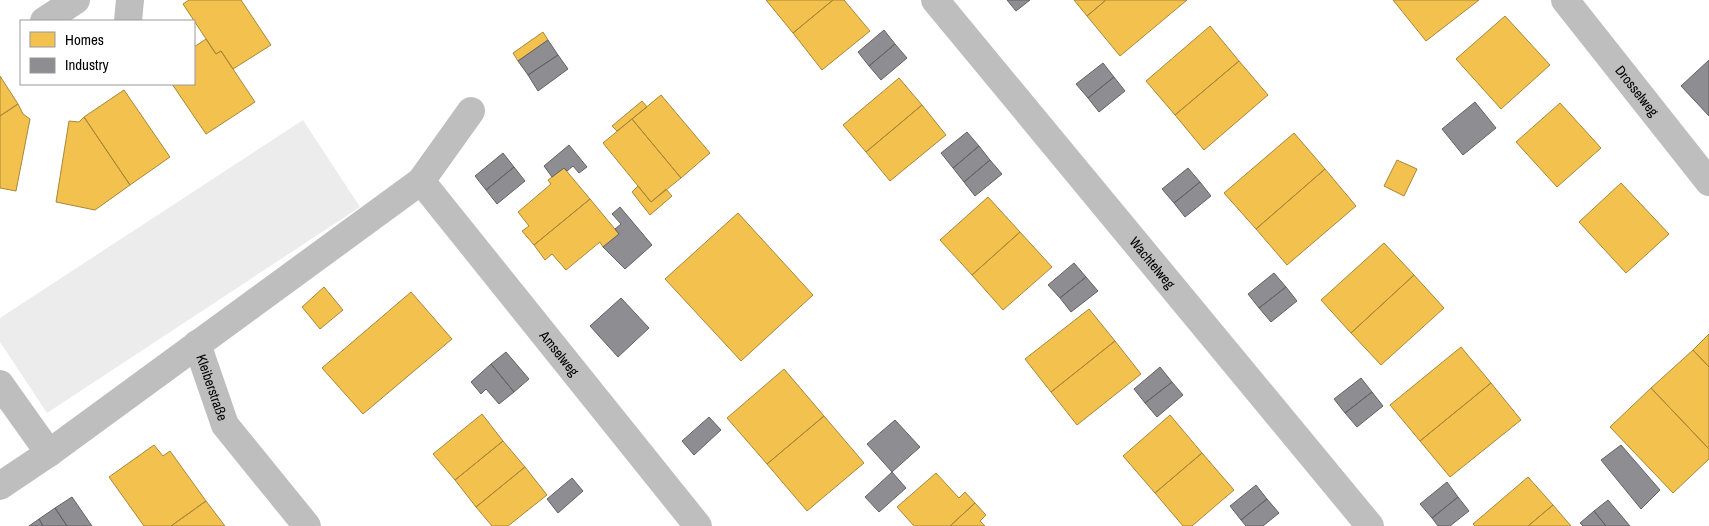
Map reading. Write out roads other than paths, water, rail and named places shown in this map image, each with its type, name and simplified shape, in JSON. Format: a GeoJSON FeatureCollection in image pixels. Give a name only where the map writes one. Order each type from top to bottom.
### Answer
{"type":"FeatureCollection","features":[{"type":"Feature","properties":{"kind":"street"},"geometry":{"type":"LineString","coordinates":[[46,20],[76,0]]}},
{"type":"Feature","properties":{"kind":"street"},"geometry":{"type":"LineString","coordinates":[[128,20],[130,0]]}},
{"type":"Feature","properties":{"kind":"street","name":"Wachtelweg"},"geometry":{"type":"LineString","coordinates":[[935,0],[1370,526]]}},
{"type":"Feature","properties":{"kind":"street","name":"Drosselweg"},"geometry":{"type":"LineString","coordinates":[[1565,0],[1709,182]]}},
{"type":"Feature","properties":{"kind":"street"},"geometry":{"type":"LineString","coordinates":[[197,344],[421,181],[471,111]]}},
{"type":"Feature","properties":{"kind":"street","name":"Amselweg"},"geometry":{"type":"LineString","coordinates":[[421,181],[698,526]]}},
{"type":"Feature","properties":{"kind":"street","name":"Kleiberstraße"},"geometry":{"type":"LineString","coordinates":[[0,486],[49,453],[197,344],[225,425],[306,526]]}},
{"type":"Feature","properties":{"kind":"street"},"geometry":{"type":"LineString","coordinates":[[0,384],[49,453]]}}]}
